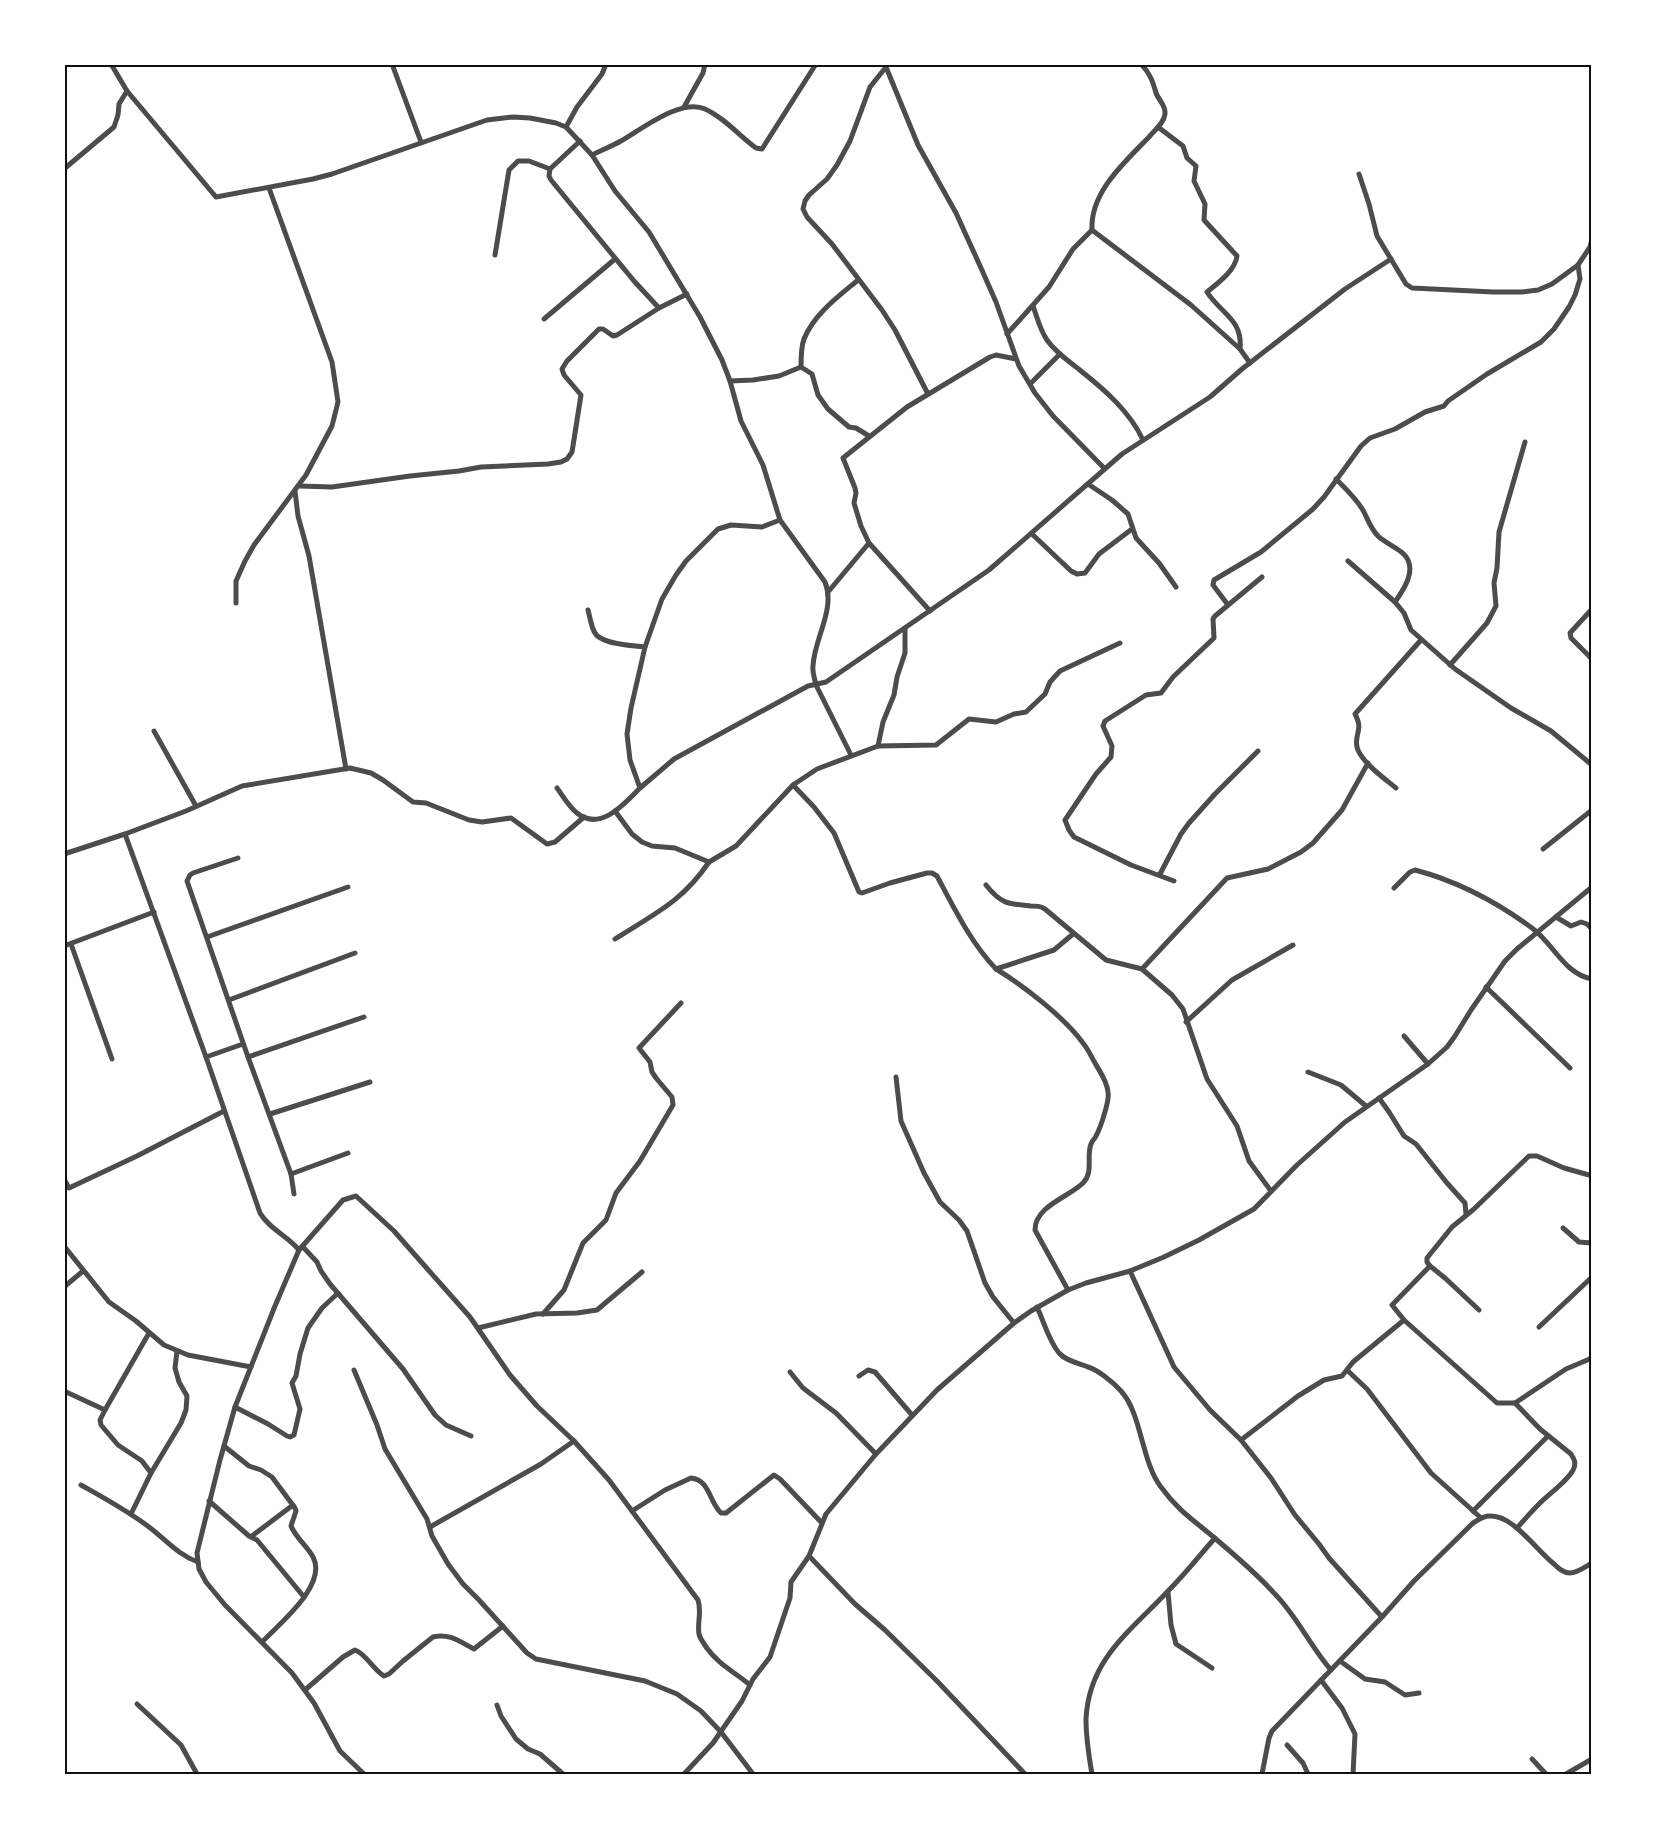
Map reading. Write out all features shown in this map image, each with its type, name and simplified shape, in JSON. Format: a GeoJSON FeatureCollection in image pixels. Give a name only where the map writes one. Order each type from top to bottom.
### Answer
{"type":"FeatureCollection","features":[{"type":"Feature","properties":{"kind":"street"},"geometry":{"type":"LineString","coordinates":[[111,64],[127,91],[216,197],[332,174],[481,121],[530,118],[566,127],[592,155],[615,191],[655,240],[687,294],[722,360],[739,415],[763,465],[780,520],[822,577],[828,592],[827,605],[813,668],[816,685],[851,755]]}},
{"type":"Feature","properties":{"kind":"street"},"geometry":{"type":"LineString","coordinates":[[392,64],[421,142]]}},
{"type":"Feature","properties":{"kind":"street"},"geometry":{"type":"LineString","coordinates":[[566,127],[577,107],[602,74],[606,64]]}},
{"type":"Feature","properties":{"kind":"street"},"geometry":{"type":"LineString","coordinates":[[684,107],[703,73],[705,64]]}},
{"type":"Feature","properties":{"kind":"street"},"geometry":{"type":"LineString","coordinates":[[592,155],[618,143],[672,111],[695,106],[703,108],[730,125],[756,148],[762,149],[816,64]]}},
{"type":"Feature","properties":{"kind":"street"},"geometry":{"type":"LineString","coordinates":[[1007,334],[1049,287],[1073,249],[1092,230],[1092,218],[1102,192],[1165,116],[1165,107],[1150,75],[1142,64]]}},
{"type":"Feature","properties":{"kind":"street"},"geometry":{"type":"LineString","coordinates":[[928,394],[882,310],[832,244],[807,217],[803,206],[809,195],[827,179],[837,165],[850,141],[870,87],[886,67],[918,145],[956,213],[981,268],[1016,359],[1030,384],[1053,416],[1104,468]]}},
{"type":"Feature","properties":{"kind":"street"},"geometry":{"type":"LineString","coordinates":[[64,169],[114,127],[119,104],[127,91]]}},
{"type":"Feature","properties":{"kind":"street"},"geometry":{"type":"LineString","coordinates":[[1158,127],[1183,146],[1187,158],[1195,163],[1194,181],[1205,204],[1204,220],[1237,256],[1236,262],[1218,285],[1207,292],[1239,330],[1240,349]]}},
{"type":"Feature","properties":{"kind":"street"},"geometry":{"type":"LineString","coordinates":[[580,141],[550,170],[549,176],[556,188],[659,308]]}},
{"type":"Feature","properties":{"kind":"street"},"geometry":{"type":"LineString","coordinates":[[495,255],[509,170],[518,161],[529,161],[550,170]]}},
{"type":"Feature","properties":{"kind":"street"},"geometry":{"type":"LineString","coordinates":[[1359,174],[1375,230],[1409,287],[1469,292],[1538,290],[1552,284],[1572,267],[1578,265],[1590,247],[1592,239]]}},
{"type":"Feature","properties":{"kind":"street"},"geometry":{"type":"LineString","coordinates":[[236,603],[236,581],[245,561],[254,544],[297,489],[325,442],[337,411],[338,402],[332,362],[269,188]]}},
{"type":"Feature","properties":{"kind":"street"},"geometry":{"type":"LineString","coordinates":[[1092,230],[1191,305],[1240,349],[1250,363]]}},
{"type":"Feature","properties":{"kind":"street"},"geometry":{"type":"LineString","coordinates":[[544,319],[615,258]]}},
{"type":"Feature","properties":{"kind":"street"},"geometry":{"type":"LineString","coordinates":[[557,788],[579,815],[590,820],[598,820],[615,811],[674,759],[808,686],[825,682],[989,570],[1104,468],[1210,397],[1345,289],[1391,259]]}},
{"type":"Feature","properties":{"kind":"street"},"geometry":{"type":"LineString","coordinates":[[1228,605],[1213,585],[1214,580],[1275,542],[1312,509],[1324,497],[1361,446],[1373,435],[1389,431],[1425,412],[1444,406],[1487,374],[1541,342],[1554,329],[1575,296],[1580,279],[1578,265]]}},
{"type":"Feature","properties":{"kind":"street"},"geometry":{"type":"LineString","coordinates":[[801,367],[805,337],[830,304],[858,280]]}},
{"type":"Feature","properties":{"kind":"street"},"geometry":{"type":"LineString","coordinates":[[297,489],[481,467],[548,465],[561,462],[567,459],[572,452],[581,399],[579,392],[564,375],[562,369],[564,365],[599,329],[613,336],[617,335],[659,308],[687,294]]}},
{"type":"Feature","properties":{"kind":"street"},"geometry":{"type":"LineString","coordinates":[[1033,306],[1045,336],[1060,354],[1096,383],[1126,414],[1143,440]]}},
{"type":"Feature","properties":{"kind":"street"},"geometry":{"type":"LineString","coordinates":[[1030,384],[1060,354]]}},
{"type":"Feature","properties":{"kind":"street"},"geometry":{"type":"LineString","coordinates":[[930,611],[869,543],[854,503],[855,488],[843,458],[907,407],[993,356],[1016,359]]}},
{"type":"Feature","properties":{"kind":"street"},"geometry":{"type":"LineString","coordinates":[[730,381],[779,376],[801,367]]}},
{"type":"Feature","properties":{"kind":"street"},"geometry":{"type":"LineString","coordinates":[[801,367],[812,374],[818,395],[828,409],[849,427],[856,428],[869,436]]}},
{"type":"Feature","properties":{"kind":"street"},"geometry":{"type":"LineString","coordinates":[[1450,665],[1486,623],[1496,606],[1494,583],[1499,532],[1525,442]]}},
{"type":"Feature","properties":{"kind":"street"},"geometry":{"type":"LineString","coordinates":[[1336,479],[1359,504],[1374,532],[1385,543],[1407,558],[1409,564],[1407,579],[1395,602]]}},
{"type":"Feature","properties":{"kind":"street"},"geometry":{"type":"LineString","coordinates":[[1088,484],[1128,514],[1136,538],[1176,586]]}},
{"type":"Feature","properties":{"kind":"street"},"geometry":{"type":"LineString","coordinates":[[297,489],[298,516],[309,556],[346,769]]}},
{"type":"Feature","properties":{"kind":"street"},"geometry":{"type":"LineString","coordinates":[[640,788],[630,760],[627,734],[645,647],[662,599],[676,575],[718,529],[731,525],[762,527],[780,520]]}},
{"type":"Feature","properties":{"kind":"street"},"geometry":{"type":"LineString","coordinates":[[1032,534],[1071,571],[1081,574],[1089,569],[1099,554],[1132,528]]}},
{"type":"Feature","properties":{"kind":"street"},"geometry":{"type":"LineString","coordinates":[[828,592],[869,543]]}},
{"type":"Feature","properties":{"kind":"street"},"geometry":{"type":"LineString","coordinates":[[1348,561],[1395,602],[1404,613],[1411,630],[1450,665],[1551,731],[1589,763],[1592,756]]}},
{"type":"Feature","properties":{"kind":"street"},"geometry":{"type":"LineString","coordinates":[[1174,881],[1131,865],[1074,837],[1065,820],[1096,774],[1111,757],[1112,746],[1103,726],[1105,721],[1146,695],[1161,693],[1168,681],[1214,638],[1213,619],[1262,577]]}},
{"type":"Feature","properties":{"kind":"street"},"geometry":{"type":"LineString","coordinates":[[1592,609],[1570,633],[1571,638],[1592,659]]}},
{"type":"Feature","properties":{"kind":"street"},"geometry":{"type":"LineString","coordinates":[[588,610],[594,632],[598,637],[621,644],[645,647]]}},
{"type":"Feature","properties":{"kind":"street"},"geometry":{"type":"LineString","coordinates":[[878,746],[882,722],[894,695],[897,676],[905,653],[905,628]]}},
{"type":"Feature","properties":{"kind":"street"},"geometry":{"type":"LineString","coordinates":[[1396,788],[1368,763],[1357,747],[1360,727],[1355,714],[1421,640]]}},
{"type":"Feature","properties":{"kind":"street"},"geometry":{"type":"LineString","coordinates":[[615,939],[665,909],[693,883],[709,862],[736,846],[793,785],[817,769],[878,746],[931,746],[969,720],[996,722],[1014,714],[1026,712],[1045,694],[1050,682],[1060,671],[1120,643]]}},
{"type":"Feature","properties":{"kind":"street"},"geometry":{"type":"LineString","coordinates":[[153,731],[196,806]]}},
{"type":"Feature","properties":{"kind":"street"},"geometry":{"type":"LineString","coordinates":[[1160,874],[1189,824],[1258,751]]}},
{"type":"Feature","properties":{"kind":"street"},"geometry":{"type":"LineString","coordinates":[[1142,969],[1227,878],[1268,869],[1313,843],[1342,810],[1368,763]]}},
{"type":"Feature","properties":{"kind":"street"},"geometry":{"type":"LineString","coordinates":[[64,854],[125,834],[242,786],[356,768],[371,773],[413,802],[426,803],[469,820],[482,822],[513,819],[547,844],[555,842],[584,817]]}},
{"type":"Feature","properties":{"kind":"street"},"geometry":{"type":"LineString","coordinates":[[793,785],[834,833],[859,892],[927,873],[937,876],[982,952],[996,969],[1026,990],[1070,1027],[1085,1044],[1103,1076],[1108,1099],[1098,1133],[1091,1144],[1087,1177],[1079,1186],[1054,1203],[1035,1224],[1035,1230],[1068,1290]]}},
{"type":"Feature","properties":{"kind":"street"},"geometry":{"type":"LineString","coordinates":[[1543,849],[1592,810]]}},
{"type":"Feature","properties":{"kind":"street"},"geometry":{"type":"LineString","coordinates":[[615,811],[632,834],[642,842],[652,846],[675,848],[709,862]]}},
{"type":"Feature","properties":{"kind":"street"},"geometry":{"type":"LineString","coordinates":[[125,834],[260,1213],[265,1221],[317,1262],[338,1293],[403,1369],[441,1420],[446,1425],[471,1436]]}},
{"type":"Feature","properties":{"kind":"street"},"geometry":{"type":"LineString","coordinates":[[238,858],[193,873],[187,881],[291,1174],[294,1194]]}},
{"type":"Feature","properties":{"kind":"street"},"geometry":{"type":"LineString","coordinates":[[1394,888],[1410,872],[1417,870],[1473,892],[1538,933],[1576,974],[1592,979]]}},
{"type":"Feature","properties":{"kind":"street"},"geometry":{"type":"LineString","coordinates":[[986,885],[994,896],[1004,902],[1039,906],[1045,909],[1106,960],[1142,969],[1172,995],[1183,1010],[1207,1079],[1237,1126],[1249,1161],[1271,1191]]}},
{"type":"Feature","properties":{"kind":"street"},"geometry":{"type":"LineString","coordinates":[[207,938],[348,887]]}},
{"type":"Feature","properties":{"kind":"street"},"geometry":{"type":"LineString","coordinates":[[684,1774],[709,1749],[771,1654],[790,1598],[791,1582],[808,1556],[826,1514],[876,1455],[937,1390],[1014,1323],[1037,1307],[1086,1283],[1130,1271],[1199,1240],[1250,1212],[1345,1122],[1428,1065],[1455,1036],[1505,961],[1592,887]]}},
{"type":"Feature","properties":{"kind":"street"},"geometry":{"type":"LineString","coordinates":[[112,1059],[68,945],[154,912]]}},
{"type":"Feature","properties":{"kind":"street"},"geometry":{"type":"LineString","coordinates":[[1556,917],[1571,926],[1581,922],[1592,929]]}},
{"type":"Feature","properties":{"kind":"street"},"geometry":{"type":"LineString","coordinates":[[996,969],[1054,950],[1073,933]]}},
{"type":"Feature","properties":{"kind":"street"},"geometry":{"type":"LineString","coordinates":[[1186,1022],[1232,980],[1293,945]]}},
{"type":"Feature","properties":{"kind":"street"},"geometry":{"type":"LineString","coordinates":[[228,1000],[356,953]]}},
{"type":"Feature","properties":{"kind":"street"},"geometry":{"type":"LineString","coordinates":[[1486,987],[1570,1068]]}},
{"type":"Feature","properties":{"kind":"street"},"geometry":{"type":"LineString","coordinates":[[543,1314],[564,1290],[583,1243],[606,1220],[616,1193],[640,1161],[673,1105],[672,1097],[656,1078],[650,1062],[639,1048],[681,1003]]}},
{"type":"Feature","properties":{"kind":"street"},"geometry":{"type":"LineString","coordinates":[[248,1057],[364,1017]]}},
{"type":"Feature","properties":{"kind":"street"},"geometry":{"type":"LineString","coordinates":[[1404,1036],[1428,1065]]}},
{"type":"Feature","properties":{"kind":"street"},"geometry":{"type":"LineString","coordinates":[[206,1057],[243,1044]]}},
{"type":"Feature","properties":{"kind":"street"},"geometry":{"type":"LineString","coordinates":[[1308,1072],[1341,1085],[1366,1106]]}},
{"type":"Feature","properties":{"kind":"street"},"geometry":{"type":"LineString","coordinates":[[896,1077],[901,1120],[924,1173],[940,1202],[967,1231],[985,1283],[1014,1323]]}},
{"type":"Feature","properties":{"kind":"street"},"geometry":{"type":"LineString","coordinates":[[270,1114],[370,1082]]}},
{"type":"Feature","properties":{"kind":"street"},"geometry":{"type":"LineString","coordinates":[[1379,1098],[1404,1136],[1416,1144],[1446,1183],[1465,1203],[1466,1215]]}},
{"type":"Feature","properties":{"kind":"street"},"geometry":{"type":"LineString","coordinates":[[64,1179],[67,1190],[224,1111]]}},
{"type":"Feature","properties":{"kind":"street"},"geometry":{"type":"LineString","coordinates":[[291,1174],[348,1154]]}},
{"type":"Feature","properties":{"kind":"street"},"geometry":{"type":"LineString","coordinates":[[1479,1310],[1426,1261],[1434,1248],[1452,1227],[1484,1201],[1529,1156],[1537,1156],[1564,1168],[1592,1174]]}},
{"type":"Feature","properties":{"kind":"street"},"geometry":{"type":"LineString","coordinates":[[364,1774],[340,1751],[305,1690],[292,1673],[225,1605],[206,1582],[202,1576],[196,1553],[235,1407],[301,1249],[344,1200],[356,1196],[394,1231],[478,1328],[510,1375],[609,1480],[698,1600],[701,1639],[716,1660],[750,1684]]}},
{"type":"Feature","properties":{"kind":"street"},"geometry":{"type":"LineString","coordinates":[[1563,1228],[1579,1242],[1592,1243]]}},
{"type":"Feature","properties":{"kind":"street"},"geometry":{"type":"LineString","coordinates":[[64,1246],[109,1302],[164,1345],[206,1360],[250,1367]]}},
{"type":"Feature","properties":{"kind":"street"},"geometry":{"type":"LineString","coordinates":[[1430,1266],[1392,1305],[1404,1320],[1496,1402],[1515,1403],[1566,1369],[1592,1358]]}},
{"type":"Feature","properties":{"kind":"street"},"geometry":{"type":"LineString","coordinates":[[64,1287],[83,1271]]}},
{"type":"Feature","properties":{"kind":"street"},"geometry":{"type":"LineString","coordinates":[[1130,1271],[1174,1367],[1210,1410],[1241,1440],[1329,1558],[1382,1617]]}},
{"type":"Feature","properties":{"kind":"street"},"geometry":{"type":"LineString","coordinates":[[478,1328],[543,1314],[597,1310],[642,1272]]}},
{"type":"Feature","properties":{"kind":"street"},"geometry":{"type":"LineString","coordinates":[[1539,1327],[1592,1277]]}},
{"type":"Feature","properties":{"kind":"street"},"geometry":{"type":"LineString","coordinates":[[235,1407],[287,1436],[294,1435],[300,1408],[292,1383],[296,1376],[306,1334],[316,1317],[338,1293]]}},
{"type":"Feature","properties":{"kind":"street"},"geometry":{"type":"LineString","coordinates":[[1037,1307],[1053,1344],[1060,1353],[1072,1361],[1090,1367],[1122,1391],[1158,1484],[1174,1504],[1189,1519],[1215,1538],[1275,1594],[1298,1621],[1320,1658],[1331,1670]]}},
{"type":"Feature","properties":{"kind":"street"},"geometry":{"type":"LineString","coordinates":[[1241,1440],[1298,1396],[1324,1380],[1342,1376],[1362,1355],[1404,1320]]}},
{"type":"Feature","properties":{"kind":"street"},"geometry":{"type":"LineString","coordinates":[[149,1333],[100,1420],[101,1425],[118,1445],[142,1461],[151,1473]]}},
{"type":"Feature","properties":{"kind":"street"},"geometry":{"type":"LineString","coordinates":[[131,1514],[151,1473],[181,1424],[186,1410],[187,1396],[180,1385],[175,1368],[177,1351]]}},
{"type":"Feature","properties":{"kind":"street"},"geometry":{"type":"LineString","coordinates":[[354,1370],[385,1449],[456,1576],[532,1658],[655,1684],[688,1701],[721,1732],[753,1774]]}},
{"type":"Feature","properties":{"kind":"street"},"geometry":{"type":"LineString","coordinates":[[859,1376],[868,1370],[875,1372],[912,1415]]}},
{"type":"Feature","properties":{"kind":"street"},"geometry":{"type":"LineString","coordinates":[[1347,1370],[1367,1389],[1437,1479],[1480,1518]]}},
{"type":"Feature","properties":{"kind":"street"},"geometry":{"type":"LineString","coordinates":[[790,1372],[803,1388],[836,1413],[876,1455]]}},
{"type":"Feature","properties":{"kind":"street"},"geometry":{"type":"LineString","coordinates":[[64,1391],[105,1410]]}},
{"type":"Feature","properties":{"kind":"street"},"geometry":{"type":"LineString","coordinates":[[1515,1403],[1575,1460],[1574,1469],[1517,1528]]}},
{"type":"Feature","properties":{"kind":"street"},"geometry":{"type":"LineString","coordinates":[[1473,1511],[1548,1436]]}},
{"type":"Feature","properties":{"kind":"street"},"geometry":{"type":"LineString","coordinates":[[430,1527],[511,1482],[574,1441]]}},
{"type":"Feature","properties":{"kind":"street"},"geometry":{"type":"LineString","coordinates":[[224,1446],[249,1466],[272,1477],[296,1511],[291,1526],[314,1558],[317,1570],[304,1597],[262,1642]]}},
{"type":"Feature","properties":{"kind":"street"},"geometry":{"type":"LineString","coordinates":[[632,1511],[665,1490],[685,1480],[695,1478],[705,1485],[721,1514],[726,1513],[774,1475],[821,1522]]}},
{"type":"Feature","properties":{"kind":"street"},"geometry":{"type":"LineString","coordinates":[[81,1485],[131,1514],[150,1527],[176,1551],[198,1562]]}},
{"type":"Feature","properties":{"kind":"street"},"geometry":{"type":"LineString","coordinates":[[209,1501],[257,1540],[304,1597]]}},
{"type":"Feature","properties":{"kind":"street"},"geometry":{"type":"LineString","coordinates":[[252,1536],[293,1505]]}},
{"type":"Feature","properties":{"kind":"street"},"geometry":{"type":"LineString","coordinates":[[1262,1774],[1270,1734],[1414,1581],[1458,1536],[1480,1518],[1491,1516],[1500,1518],[1517,1528],[1543,1555],[1564,1572],[1573,1572],[1592,1563]]}},
{"type":"Feature","properties":{"kind":"street"},"geometry":{"type":"LineString","coordinates":[[1092,1774],[1086,1719],[1095,1680],[1105,1660],[1117,1641],[1167,1592],[1215,1538]]}},
{"type":"Feature","properties":{"kind":"street"},"geometry":{"type":"LineString","coordinates":[[808,1556],[937,1681],[1025,1774]]}},
{"type":"Feature","properties":{"kind":"street"},"geometry":{"type":"LineString","coordinates":[[1167,1592],[1176,1644],[1212,1668]]}},
{"type":"Feature","properties":{"kind":"street"},"geometry":{"type":"LineString","coordinates":[[305,1690],[343,1657],[355,1650],[360,1652],[384,1676],[433,1637],[458,1640],[474,1649],[503,1626]]}},
{"type":"Feature","properties":{"kind":"street"},"geometry":{"type":"LineString","coordinates":[[1340,1661],[1365,1679],[1385,1682],[1405,1695],[1419,1693]]}},
{"type":"Feature","properties":{"kind":"street"},"geometry":{"type":"LineString","coordinates":[[1321,1680],[1342,1708],[1356,1734],[1353,1774]]}},
{"type":"Feature","properties":{"kind":"street"},"geometry":{"type":"LineString","coordinates":[[137,1704],[181,1745],[197,1774]]}},
{"type":"Feature","properties":{"kind":"street"},"geometry":{"type":"LineString","coordinates":[[497,1706],[516,1739],[528,1749],[540,1754],[563,1774]]}},
{"type":"Feature","properties":{"kind":"street"},"geometry":{"type":"LineString","coordinates":[[1287,1745],[1303,1763],[1308,1774]]}},
{"type":"Feature","properties":{"kind":"street"},"geometry":{"type":"LineString","coordinates":[[1532,1758],[1546,1774]]}},
{"type":"Feature","properties":{"kind":"street"},"geometry":{"type":"LineString","coordinates":[[1566,1774],[1592,1759]]}}]}
